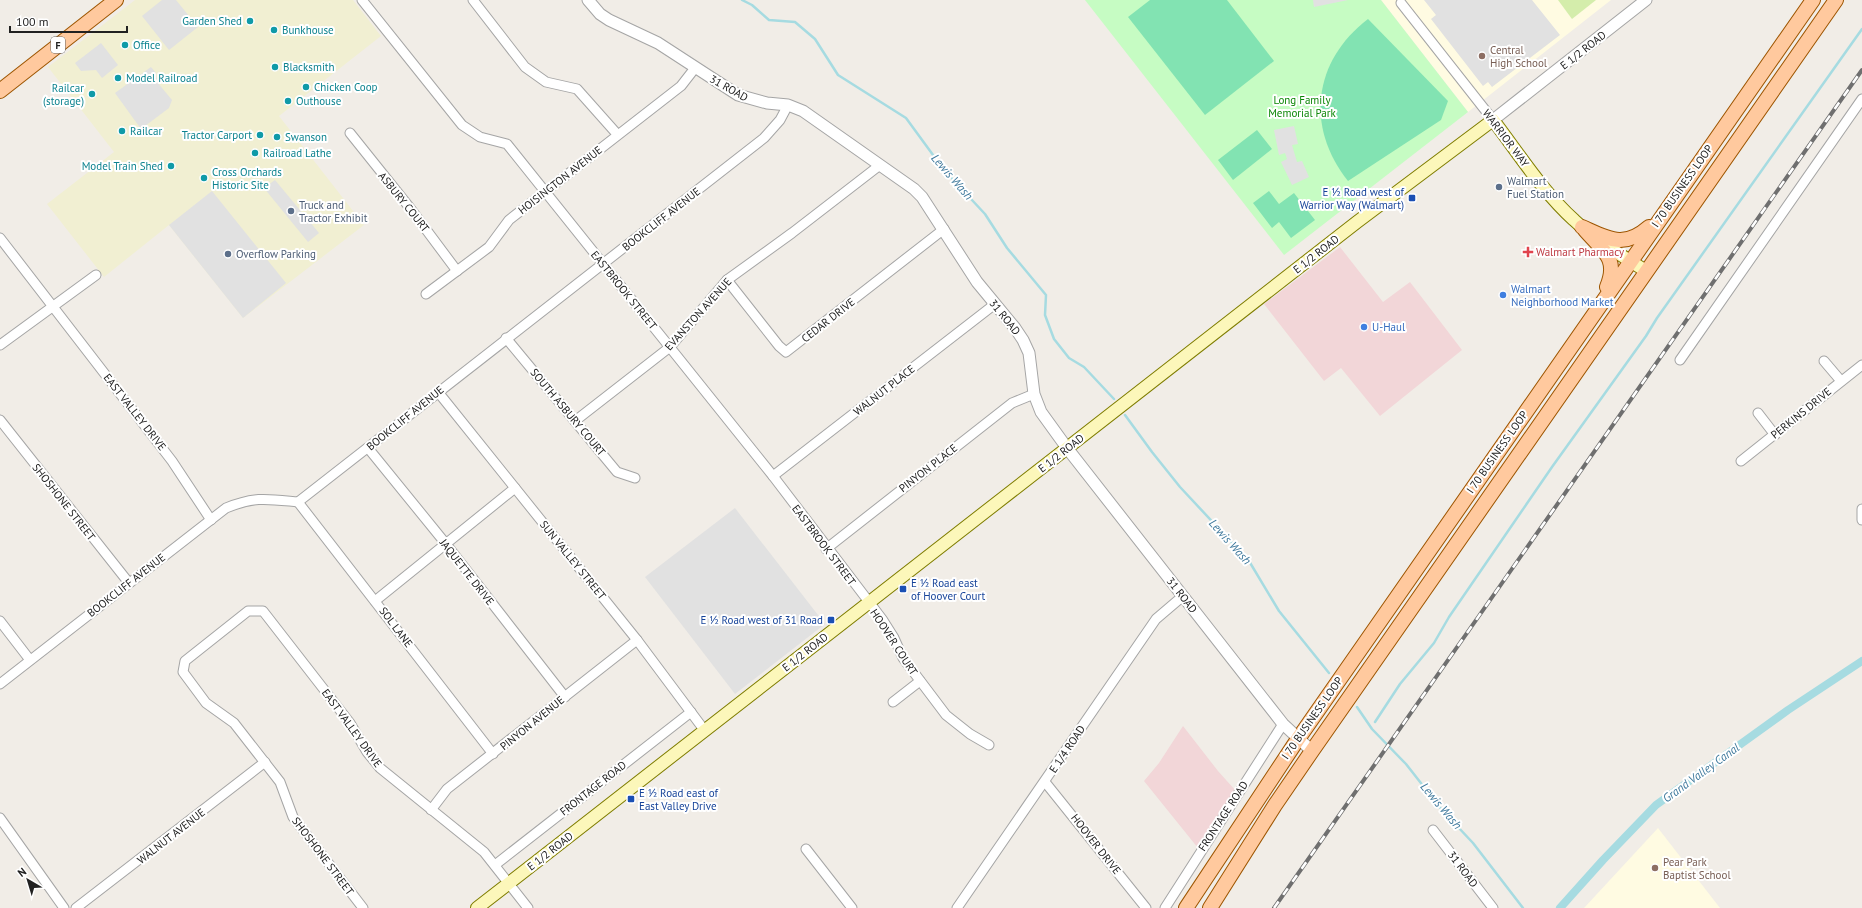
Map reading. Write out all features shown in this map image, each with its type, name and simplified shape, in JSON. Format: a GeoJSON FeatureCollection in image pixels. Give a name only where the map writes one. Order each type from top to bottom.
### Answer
{"type":"FeatureCollection","features":[{"type":"Feature","properties":{"kind":"main road","name":"F"},"geometry":{"type":"LineString","coordinates":[[0,90],[116,0]]}},
{"type":"Feature","properties":{"kind":"main road","name":"I 70 BUSINESS LOOP"},"geometry":{"type":"LineString","coordinates":[[1186,908],[1298,738],[1813,0]]}},
{"type":"Feature","properties":{"kind":"main road","name":"I 70 BUSINESS LOOP"},"geometry":{"type":"LineString","coordinates":[[1210,908],[1275,805],[1312,751],[1836,0]]}},
{"type":"Feature","properties":{"kind":"main road","name":"WARRIOR WAY"},"geometry":{"type":"LineString","coordinates":[[1493,120],[1553,199],[1582,227],[1646,271]]}},
{"type":"Feature","properties":{"kind":"main road","name":"E 1/2 ROAD"},"geometry":{"type":"LineString","coordinates":[[477,908],[1357,222],[1493,120]]}},
{"type":"Feature","properties":{"kind":"main road"},"geometry":{"type":"LineString","coordinates":[[1582,227],[1609,239],[1618,241],[1629,240],[1641,234],[1651,225],[1680,190]]}},
{"type":"Feature","properties":{"kind":"main road"},"geometry":{"type":"LineString","coordinates":[[1582,227],[1608,257],[1612,270],[1606,289],[1583,328]]}},
{"type":"Feature","properties":{"kind":"street","name":"EASTBROOK STREET"},"geometry":{"type":"LineString","coordinates":[[362,0],[462,126],[480,137],[507,144],[773,476],[869,603]]}},
{"type":"Feature","properties":{"kind":"street"},"geometry":{"type":"LineString","coordinates":[[473,0],[526,67],[546,82],[577,89],[617,134]]}},
{"type":"Feature","properties":{"kind":"street","name":"31 ROAD"},"geometry":{"type":"LineString","coordinates":[[588,0],[600,14],[609,20],[645,36],[738,95],[759,102],[788,105],[815,119],[914,189],[922,197],[977,282],[1023,340],[1028,352],[1034,394],[1041,412],[1067,448],[1283,724],[1312,751]]}},
{"type":"Feature","properties":{"kind":"street","name":"E 1/2 ROAD"},"geometry":{"type":"LineString","coordinates":[[1493,120],[1646,0]]}},
{"type":"Feature","properties":{"kind":"street","name":"WARRIOR WAY"},"geometry":{"type":"LineString","coordinates":[[1401,3],[1493,120]]}},
{"type":"Feature","properties":{"kind":"street","name":"HOISINGTON AVENUE"},"geometry":{"type":"LineString","coordinates":[[426,294],[489,247],[509,220],[617,134],[681,86],[695,68]]}},
{"type":"Feature","properties":{"kind":"street"},"geometry":{"type":"LineString","coordinates":[[1680,360],[1862,98]]}},
{"type":"Feature","properties":{"kind":"street","name":"BOOKCLIFF AVENUE"},"geometry":{"type":"LineString","coordinates":[[0,684],[226,508],[245,500],[265,498],[298,502],[506,338],[604,265],[764,138],[780,120],[788,105]]}},
{"type":"Feature","properties":{"kind":"street","name":"ASBURY COURT"},"geometry":{"type":"LineString","coordinates":[[350,133],[410,208],[457,271]]}},
{"type":"Feature","properties":{"kind":"street","name":"EVANSTON AVENUE"},"geometry":{"type":"LineString","coordinates":[[575,421],[670,347],[727,280],[792,233],[880,165]]}},
{"type":"Feature","properties":{"kind":"street","name":"CEDAR DRIVE"},"geometry":{"type":"LineString","coordinates":[[727,280],[779,346],[786,352],[944,229]]}},
{"type":"Feature","properties":{"kind":"street","name":"EAST VALLEY DRIVE"},"geometry":{"type":"LineString","coordinates":[[0,238],[172,461],[211,520]]}},
{"type":"Feature","properties":{"kind":"street"},"geometry":{"type":"LineString","coordinates":[[0,346],[54,308],[96,275]]}},
{"type":"Feature","properties":{"kind":"street","name":"WALNUT PLACE"},"geometry":{"type":"LineString","coordinates":[[773,476],[995,304]]}},
{"type":"Feature","properties":{"kind":"street","name":"SOUTH ASBURY COURT"},"geometry":{"type":"LineString","coordinates":[[506,338],[618,472],[635,478]]}},
{"type":"Feature","properties":{"kind":"street"},"geometry":{"type":"LineString","coordinates":[[1824,361],[1840,381]]}},
{"type":"Feature","properties":{"kind":"street","name":"PERKINS DRIVE"},"geometry":{"type":"LineString","coordinates":[[1740,461],[1775,435],[1840,381],[1862,365]]}},
{"type":"Feature","properties":{"kind":"street","name":"SUN VALLEY STREET"},"geometry":{"type":"LineString","coordinates":[[438,392],[637,640],[704,731]]}},
{"type":"Feature","properties":{"kind":"street","name":"PINYON PLACE"},"geometry":{"type":"LineString","coordinates":[[826,548],[1012,403],[1034,394]]}},
{"type":"Feature","properties":{"kind":"street"},"geometry":{"type":"LineString","coordinates":[[1758,413],[1775,435]]}},
{"type":"Feature","properties":{"kind":"street","name":"SHOSHONE STREET"},"geometry":{"type":"LineString","coordinates":[[0,420],[129,583]]}},
{"type":"Feature","properties":{"kind":"street","name":"JAQUETTE DRIVE"},"geometry":{"type":"LineString","coordinates":[[368,448],[446,544],[565,697]]}},
{"type":"Feature","properties":{"kind":"street"},"geometry":{"type":"LineString","coordinates":[[375,601],[515,488]]}},
{"type":"Feature","properties":{"kind":"street","name":"SOL LANE"},"geometry":{"type":"LineString","coordinates":[[298,502],[493,754]]}},
{"type":"Feature","properties":{"kind":"street"},"geometry":{"type":"LineString","coordinates":[[1862,509],[1862,520]]}},
{"type":"Feature","properties":{"kind":"street","name":"E 1/4 ROAD"},"geometry":{"type":"LineString","coordinates":[[957,908],[1156,619],[1182,596]]}},
{"type":"Feature","properties":{"kind":"street","name":"HOOVER COURT"},"geometry":{"type":"LineString","coordinates":[[869,603],[894,638],[902,658],[946,714],[970,734],[989,745]]}},
{"type":"Feature","properties":{"kind":"street","name":"EAST VALLEY DRIVE"},"geometry":{"type":"LineString","coordinates":[[183,672],[185,661],[231,623],[248,611],[262,611],[341,711],[367,752],[380,768],[484,852],[496,865],[528,908]]}},
{"type":"Feature","properties":{"kind":"street"},"geometry":{"type":"LineString","coordinates":[[0,621],[30,660]]}},
{"type":"Feature","properties":{"kind":"street","name":"PINYON AVENUE"},"geometry":{"type":"LineString","coordinates":[[431,810],[447,789],[637,640]]}},
{"type":"Feature","properties":{"kind":"street","name":"SHOSHONE STREET"},"geometry":{"type":"LineString","coordinates":[[183,672],[206,703],[234,723],[280,782],[293,817],[363,908]]}},
{"type":"Feature","properties":{"kind":"street"},"geometry":{"type":"LineString","coordinates":[[892,702],[920,681]]}},
{"type":"Feature","properties":{"kind":"street","name":"FRONTAGE ROAD"},"geometry":{"type":"LineString","coordinates":[[496,865],[691,712]]}},
{"type":"Feature","properties":{"kind":"street","name":"FRONTAGE ROAD"},"geometry":{"type":"LineString","coordinates":[[1165,908],[1283,724]]}},
{"type":"Feature","properties":{"kind":"street","name":"WALNUT AVENUE"},"geometry":{"type":"LineString","coordinates":[[76,908],[264,762]]}},
{"type":"Feature","properties":{"kind":"street","name":"HOOVER DRIVE"},"geometry":{"type":"LineString","coordinates":[[1045,782],[1146,908]]}},
{"type":"Feature","properties":{"kind":"street"},"geometry":{"type":"LineString","coordinates":[[0,818],[64,908]]}},
{"type":"Feature","properties":{"kind":"street","name":"31 ROAD"},"geometry":{"type":"LineString","coordinates":[[1433,830],[1493,908]]}},
{"type":"Feature","properties":{"kind":"street"},"geometry":{"type":"LineString","coordinates":[[806,849],[852,908]]}},
{"type":"Feature","properties":{"kind":"shaded area","name":"Cross Orchards Historic Site"},"geometry":{"type":"Polygon","coordinates":[[[135,0],[353,0],[381,36],[279,116],[364,225],[243,318],[169,225],[104,277],[47,204],[114,152],[48,67],[135,0]]]}},
{"type":"Feature","properties":{"kind":"shaded area"},"geometry":{"type":"Polygon","coordinates":[[[162,0],[176,0],[198,27],[169,50],[142,16],[162,0]]]}},
{"type":"Feature","properties":{"kind":"shaded area"},"geometry":{"type":"Polygon","coordinates":[[[1313,0],[1348,0],[1314,7],[1313,0]]]}},
{"type":"Feature","properties":{"kind":"shaded area","name":"Central High School"},"geometry":{"type":"Polygon","coordinates":[[[1381,0],[1611,0],[1468,112],[1381,0]]]}},
{"type":"Feature","properties":{"kind":"shaded area"},"geometry":{"type":"Polygon","coordinates":[[[1424,0],[1532,0],[1560,35],[1492,87],[1488,82],[1483,86],[1431,19],[1436,15],[1424,0]]]}},
{"type":"Feature","properties":{"kind":"shaded area"},"geometry":{"type":"Polygon","coordinates":[[[101,43],[118,65],[102,78],[96,70],[81,71],[75,63],[101,43]]]}},
{"type":"Feature","properties":{"kind":"shaded area"},"geometry":{"type":"Polygon","coordinates":[[[151,67],[156,73],[157,82],[172,100],[169,108],[141,129],[115,93],[151,67]]]}},
{"type":"Feature","properties":{"kind":"shaded area"},"geometry":{"type":"Polygon","coordinates":[[[1294,126],[1298,144],[1292,145],[1297,162],[1302,161],[1309,177],[1292,185],[1281,162],[1287,159],[1285,153],[1279,155],[1274,130],[1294,126]]]}},
{"type":"Feature","properties":{"kind":"shaded area","name":"Truck and Tractor Exhibit"},"geometry":{"type":"Polygon","coordinates":[[[275,180],[319,233],[308,242],[264,188],[275,180]]]}},
{"type":"Feature","properties":{"kind":"shaded area","name":"Overflow Parking"},"geometry":{"type":"Polygon","coordinates":[[[212,191],[286,283],[243,318],[169,225],[212,191]]]}},
{"type":"Feature","properties":{"kind":"shaded area","name":"U-Haul"},"geometry":{"type":"Polygon","coordinates":[[[1340,247],[1383,302],[1410,282],[1462,350],[1380,416],[1341,368],[1324,381],[1264,304],[1340,247]]]}},
{"type":"Feature","properties":{"kind":"shaded area"},"geometry":{"type":"Polygon","coordinates":[[[735,508],[825,624],[735,694],[645,577],[735,508]]]}},
{"type":"Feature","properties":{"kind":"shaded area"},"geometry":{"type":"Polygon","coordinates":[[[1183,726],[1218,771],[1235,790],[1198,848],[1144,781],[1159,763],[1183,726]]]}},
{"type":"Feature","properties":{"kind":"shaded area","name":"Pear Park Baptist School"},"geometry":{"type":"Polygon","coordinates":[[[1658,828],[1720,908],[1584,908],[1658,828]]]}},
{"type":"Feature","properties":{"kind":"green space","name":"Long Family Memorial Park"},"geometry":{"type":"Polygon","coordinates":[[[1085,0],[1381,0],[1468,112],[1284,255],[1085,0]]]}},
{"type":"Feature","properties":{"kind":"green space"},"geometry":{"type":"Polygon","coordinates":[[[1150,0],[1227,0],[1274,61],[1205,115],[1128,17],[1150,0]]]}},
{"type":"Feature","properties":{"kind":"green space"},"geometry":{"type":"Polygon","coordinates":[[[1558,0],[1596,0],[1572,19],[1558,0]]]}},
{"type":"Feature","properties":{"kind":"green space"},"geometry":{"type":"Polygon","coordinates":[[[1368,19],[1448,101],[1441,120],[1348,181],[1334,160],[1325,139],[1321,117],[1321,96],[1326,74],[1336,54],[1350,36],[1368,19]]]}},
{"type":"Feature","properties":{"kind":"green space"},"geometry":{"type":"Polygon","coordinates":[[[1257,130],[1272,149],[1233,180],[1218,160],[1257,130]]]}},
{"type":"Feature","properties":{"kind":"green space"},"geometry":{"type":"Polygon","coordinates":[[[1269,191],[1279,204],[1294,193],[1315,220],[1291,238],[1279,222],[1272,228],[1253,203],[1269,191]]]}},
{"type":"Feature","properties":{"kind":"waterway","name":"Lewis Wash"},"geometry":{"type":"LineString","coordinates":[[742,0],[752,5],[769,20],[795,22],[815,39],[838,75],[906,118],[944,170],[985,214],[1007,248],[1046,295],[1045,315],[1054,339],[1069,358],[1084,367],[1114,399]]}},
{"type":"Feature","properties":{"kind":"waterway"},"geometry":{"type":"LineString","coordinates":[[1375,722],[1400,684],[1434,643],[1449,617],[1552,467],[1862,29]]}},
{"type":"Feature","properties":{"kind":"waterway","name":"Lewis Wash"},"geometry":{"type":"LineString","coordinates":[[1125,415],[1180,487],[1249,561],[1279,611],[1329,673]]}},
{"type":"Feature","properties":{"kind":"waterway","name":"Grand Valley Canal"},"geometry":{"type":"LineString","coordinates":[[1560,908],[1603,860],[1656,805],[1788,710],[1862,661]]}},
{"type":"Feature","properties":{"kind":"waterway","name":"Lewis Wash"},"geometry":{"type":"LineString","coordinates":[[1357,707],[1372,729],[1406,764],[1442,810],[1473,843],[1523,908]]}},
{"type":"Feature","properties":{"kind":"railway"},"geometry":{"type":"LineString","coordinates":[[1274,908],[1862,70]]}},
{"type":"Feature","properties":{"kind":"place","name":"Garden Shed"},"geometry":{"type":"Point","coordinates":[250,21]}},
{"type":"Feature","properties":{"kind":"place","name":"Bunkhouse"},"geometry":{"type":"Point","coordinates":[274,30]}},
{"type":"Feature","properties":{"kind":"place","name":"Office"},"geometry":{"type":"Point","coordinates":[125,45]}},
{"type":"Feature","properties":{"kind":"place","name":"Central High School"},"geometry":{"type":"Point","coordinates":[1482,56]}},
{"type":"Feature","properties":{"kind":"place","name":"Blacksmith"},"geometry":{"type":"Point","coordinates":[275,67]}},
{"type":"Feature","properties":{"kind":"place","name":"Model Railroad"},"geometry":{"type":"Point","coordinates":[118,78]}},
{"type":"Feature","properties":{"kind":"place","name":"Chicken Coop"},"geometry":{"type":"Point","coordinates":[306,87]}},
{"type":"Feature","properties":{"kind":"place","name":"Railcar (storage)"},"geometry":{"type":"Point","coordinates":[92,94]}},
{"type":"Feature","properties":{"kind":"place","name":"Outhouse"},"geometry":{"type":"Point","coordinates":[288,101]}},
{"type":"Feature","properties":{"kind":"place","name":"Railcar"},"geometry":{"type":"Point","coordinates":[122,131]}},
{"type":"Feature","properties":{"kind":"place","name":"Tractor Carport"},"geometry":{"type":"Point","coordinates":[260,135]}},
{"type":"Feature","properties":{"kind":"place","name":"Swanson"},"geometry":{"type":"Point","coordinates":[277,137]}},
{"type":"Feature","properties":{"kind":"place","name":"Railroad Lathe"},"geometry":{"type":"Point","coordinates":[255,153]}},
{"type":"Feature","properties":{"kind":"place","name":"Model Train Shed"},"geometry":{"type":"Point","coordinates":[171,166]}},
{"type":"Feature","properties":{"kind":"place","name":"Cross Orchards Historic Site"},"geometry":{"type":"Point","coordinates":[204,178]}},
{"type":"Feature","properties":{"kind":"place","name":"Walmart Fuel Station"},"geometry":{"type":"Point","coordinates":[1499,187]}},
{"type":"Feature","properties":{"kind":"place","name":"E ½ Road west of Warrior Way (Walmart)"},"geometry":{"type":"Point","coordinates":[1412,198]}},
{"type":"Feature","properties":{"kind":"place","name":"Truck and Tractor Exhibit"},"geometry":{"type":"Point","coordinates":[291,211]}},
{"type":"Feature","properties":{"kind":"place","name":"Walmart Pharmacy"},"geometry":{"type":"Point","coordinates":[1528,252]}},
{"type":"Feature","properties":{"kind":"place","name":"Overflow Parking"},"geometry":{"type":"Point","coordinates":[228,254]}},
{"type":"Feature","properties":{"kind":"place","name":"Walmart Neighborhood Market"},"geometry":{"type":"Point","coordinates":[1503,295]}},
{"type":"Feature","properties":{"kind":"place","name":"U-Haul"},"geometry":{"type":"Point","coordinates":[1364,327]}},
{"type":"Feature","properties":{"kind":"place","name":"E ½ Road east of Hoover Court"},"geometry":{"type":"Point","coordinates":[903,589]}},
{"type":"Feature","properties":{"kind":"place","name":"E ½ Road west of 31 Road"},"geometry":{"type":"Point","coordinates":[831,620]}},
{"type":"Feature","properties":{"kind":"place","name":"E ½ Road east of East Valley Drive"},"geometry":{"type":"Point","coordinates":[631,799]}},
{"type":"Feature","properties":{"kind":"place","name":"Pear Park Baptist School"},"geometry":{"type":"Point","coordinates":[1655,868]}}]}
